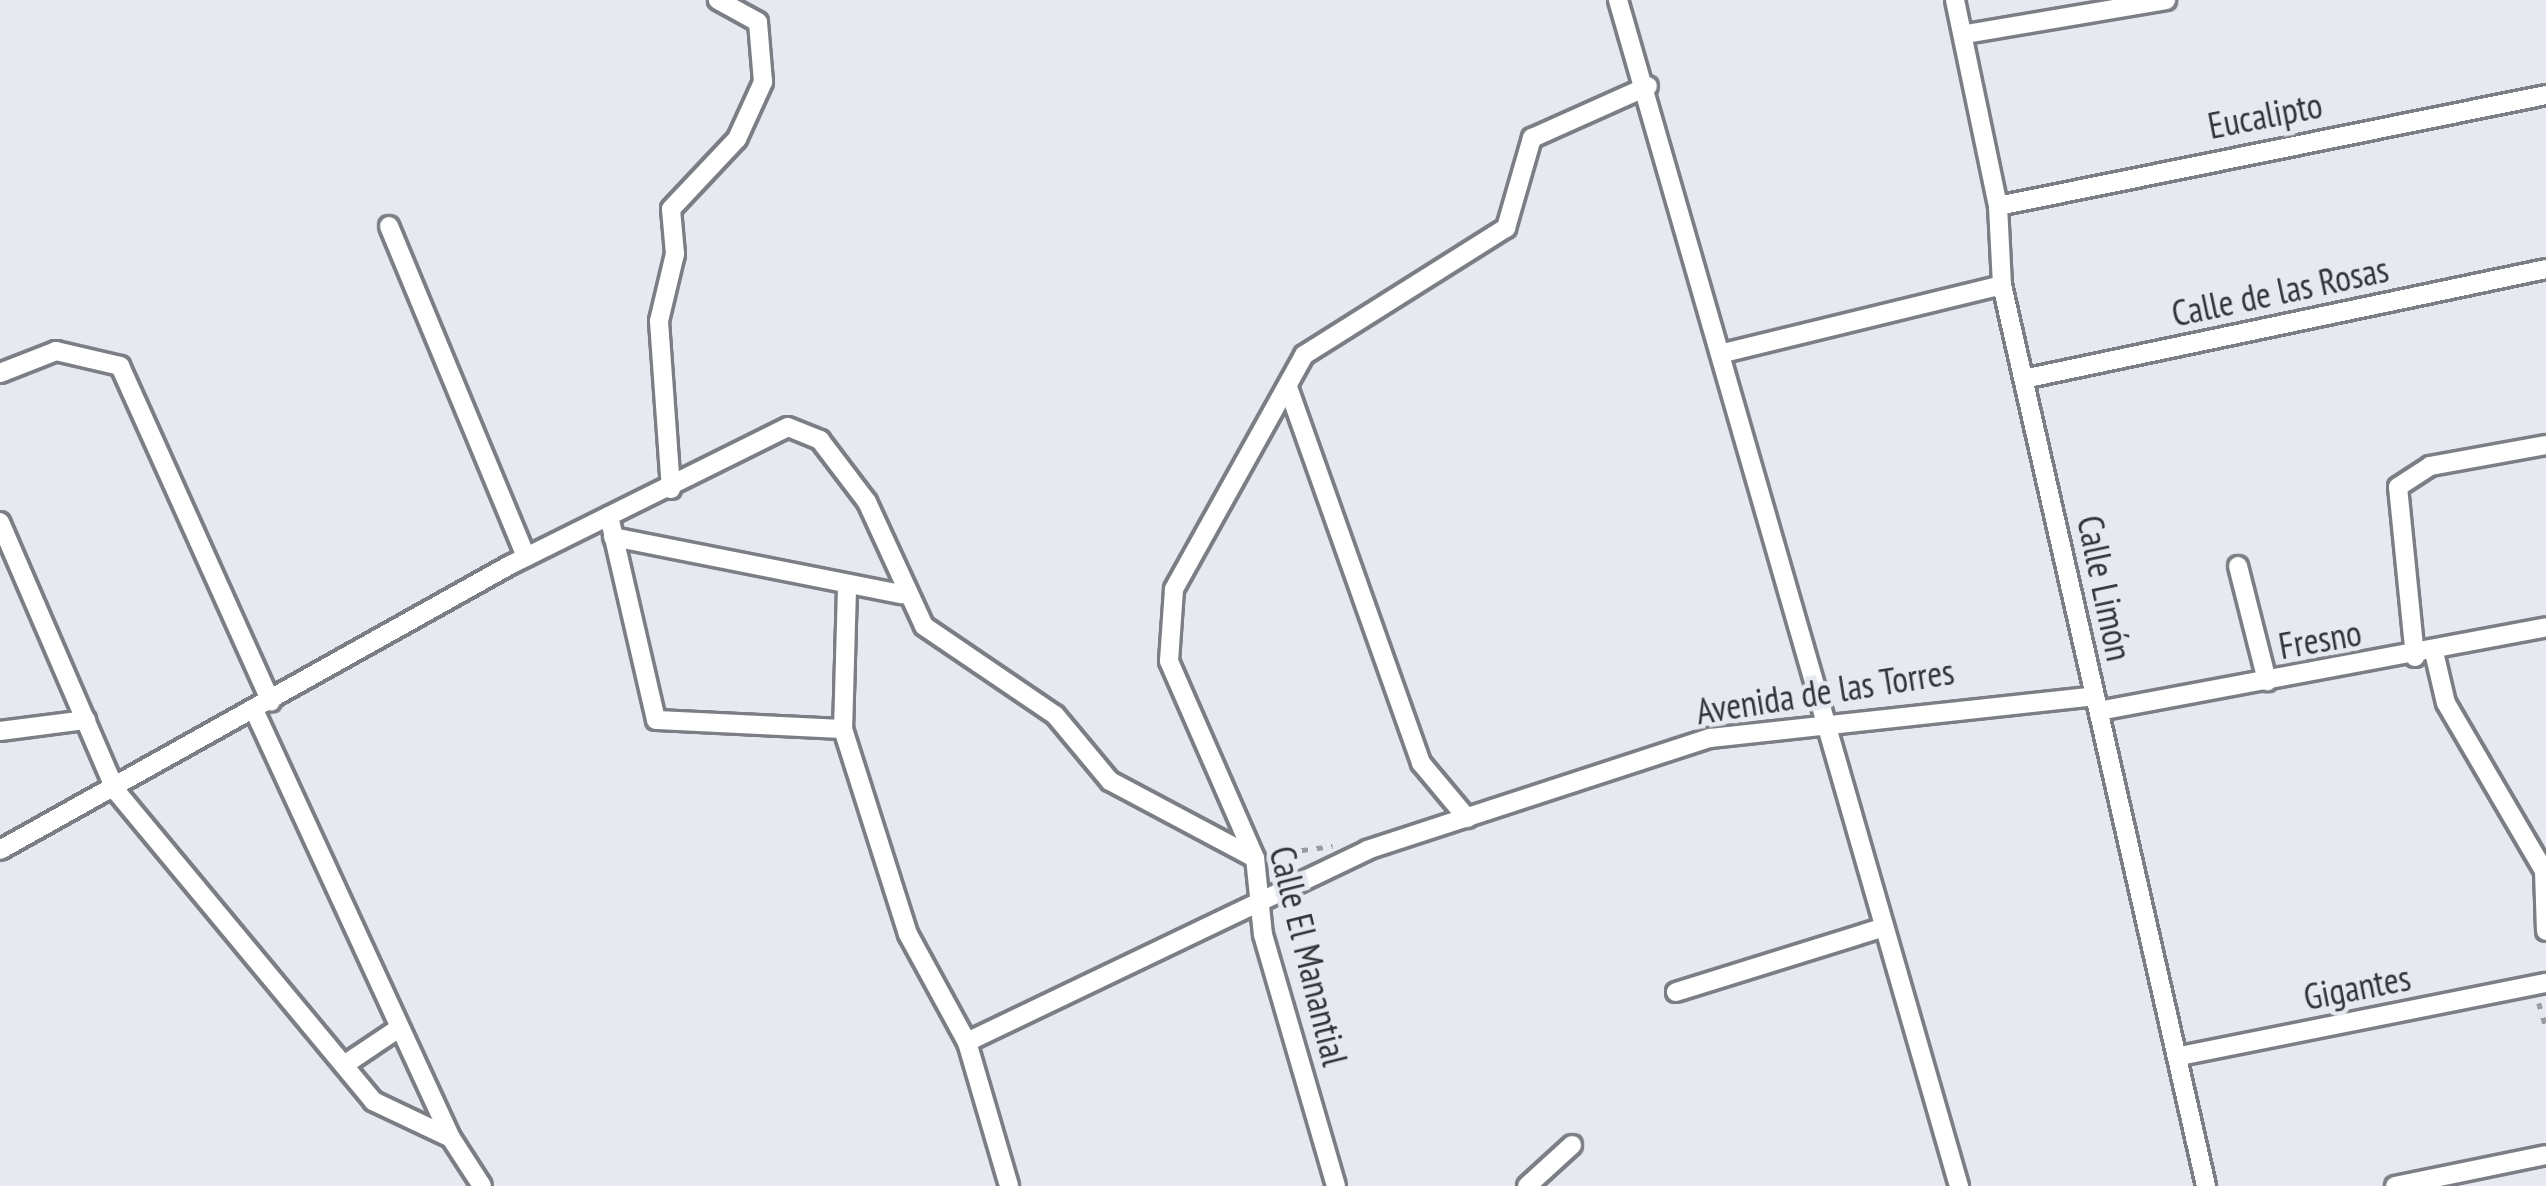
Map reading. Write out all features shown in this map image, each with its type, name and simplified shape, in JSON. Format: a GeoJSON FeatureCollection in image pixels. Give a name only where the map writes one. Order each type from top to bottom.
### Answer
{"type":"FeatureCollection","features":[{"type":"Feature","properties":{"kind":"street"},"geometry":{"type":"LineString","coordinates":[[671,489],[659,321],[675,254],[671,209],[737,139],[763,82],[758,22],[718,0]]}},
{"type":"Feature","properties":{"kind":"street"},"geometry":{"type":"LineString","coordinates":[[1618,0],[1648,86],[1882,928],[1959,1186]]}},
{"type":"Feature","properties":{"kind":"street","name":"Calle Limón"},"geometry":{"type":"LineString","coordinates":[[1954,0],[1966,34],[1998,206],[2002,285],[2028,378],[2206,1186]]}},
{"type":"Feature","properties":{"kind":"street"},"geometry":{"type":"LineString","coordinates":[[1966,34],[2166,0]]}},
{"type":"Feature","properties":{"kind":"street"},"geometry":{"type":"LineString","coordinates":[[1467,818],[1421,763],[1289,390],[1310,349],[1512,222],[1532,138],[1648,86]]}},
{"type":"Feature","properties":{"kind":"street","name":"Eucalipto"},"geometry":{"type":"LineString","coordinates":[[1998,206],[2546,95]]}},
{"type":"Feature","properties":{"kind":"street"},"geometry":{"type":"LineString","coordinates":[[388,226],[526,557]]}},
{"type":"Feature","properties":{"kind":"street","name":"Calle de las Rosas"},"geometry":{"type":"LineString","coordinates":[[2028,378],[2546,269]]}},
{"type":"Feature","properties":{"kind":"street"},"geometry":{"type":"LineString","coordinates":[[1723,353],[2002,285]]}},
{"type":"Feature","properties":{"kind":"street"},"geometry":{"type":"LineString","coordinates":[[0,373],[56,351],[120,367],[399,1028],[451,1138],[482,1186]]}},
{"type":"Feature","properties":{"kind":"street","name":"Calle El Manantial"},"geometry":{"type":"LineString","coordinates":[[1289,390],[1169,610],[1176,682],[1256,858],[1264,906],[1336,1186]]}},
{"type":"Feature","properties":{"kind":"street"},"geometry":{"type":"LineString","coordinates":[[0,850],[116,791],[526,557],[788,427],[804,430],[867,502],[902,594],[935,635],[1055,715],[1110,781],[1256,858]]}},
{"type":"Feature","properties":{"kind":"street"},"geometry":{"type":"LineString","coordinates":[[2546,445],[2430,466],[2398,487],[2424,654],[2446,703],[2545,873],[2546,931]]}},
{"type":"Feature","properties":{"kind":"street"},"geometry":{"type":"LineString","coordinates":[[609,516],[656,720],[843,729]]}},
{"type":"Feature","properties":{"kind":"street"},"geometry":{"type":"LineString","coordinates":[[0,522],[116,791],[347,1063],[373,1100],[451,1138]]}},
{"type":"Feature","properties":{"kind":"street"},"geometry":{"type":"LineString","coordinates":[[613,537],[847,588],[902,594]]}},
{"type":"Feature","properties":{"kind":"street"},"geometry":{"type":"LineString","coordinates":[[2238,566],[2267,682]]}},
{"type":"Feature","properties":{"kind":"street"},"geometry":{"type":"LineString","coordinates":[[847,588],[843,729],[908,934],[967,1042],[1009,1186]]}},
{"type":"Feature","properties":{"kind":"street","name":"Fresno"},"geometry":{"type":"LineString","coordinates":[[2099,703],[2267,682],[2546,627]]}},
{"type":"Feature","properties":{"kind":"street","name":"Avenida de las Torres"},"geometry":{"type":"LineString","coordinates":[[967,1042],[1264,906],[1367,850],[1710,737],[1829,730],[1984,700],[2099,703]]}},
{"type":"Feature","properties":{"kind":"street"},"geometry":{"type":"LineString","coordinates":[[0,731],[86,720]]}},
{"type":"Feature","properties":{"kind":"street"},"geometry":{"type":"LineString","coordinates":[[1676,992],[1882,928]]}},
{"type":"Feature","properties":{"kind":"street","name":"Gigantes"},"geometry":{"type":"LineString","coordinates":[[2180,1056],[2546,983]]}},
{"type":"Feature","properties":{"kind":"street"},"geometry":{"type":"LineString","coordinates":[[347,1063],[399,1028]]}},
{"type":"Feature","properties":{"kind":"street"},"geometry":{"type":"LineString","coordinates":[[1527,1186],[1572,1145]]}},
{"type":"Feature","properties":{"kind":"street"},"geometry":{"type":"LineString","coordinates":[[2396,1186],[2546,1155]]}},
{"type":"Feature","properties":{"kind":"path"},"geometry":{"type":"LineString","coordinates":[[1256,858],[1323,845],[1367,850]]}}]}
